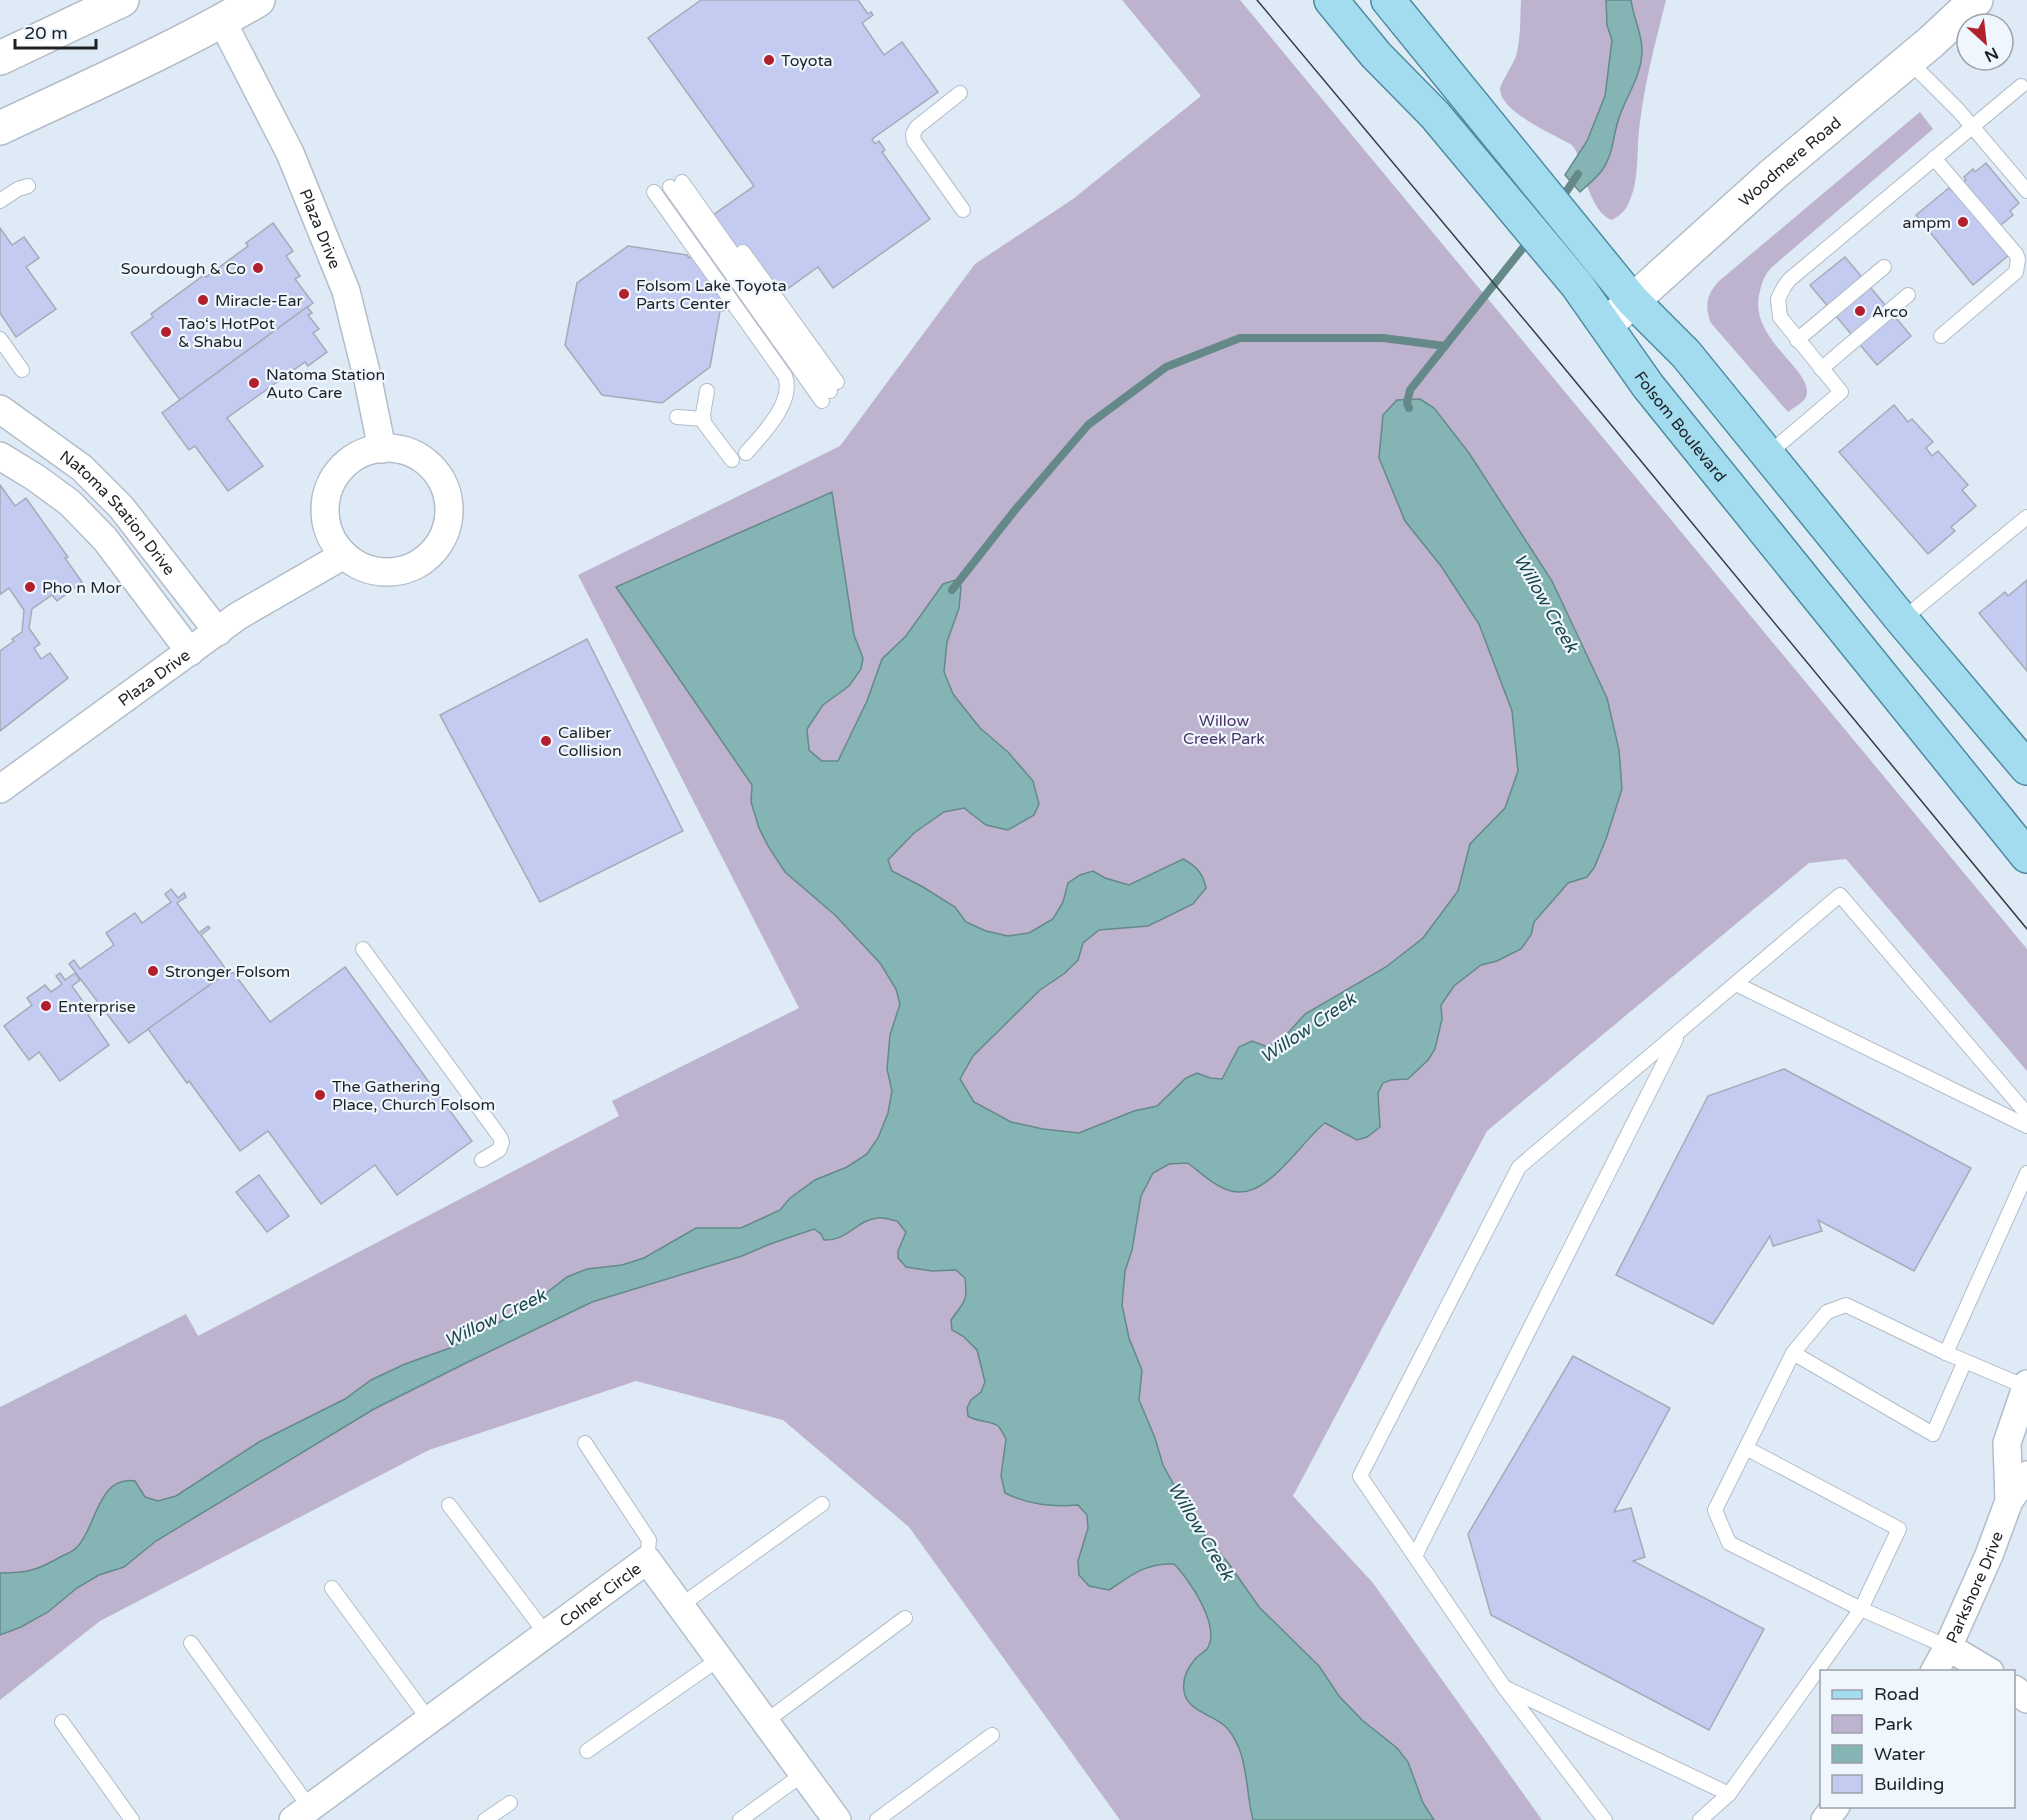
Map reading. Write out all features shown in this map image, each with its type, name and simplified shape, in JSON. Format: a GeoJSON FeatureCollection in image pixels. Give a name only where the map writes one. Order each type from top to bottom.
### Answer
{"type":"FeatureCollection","features":[{"type":"Feature","properties":{"kind":"main road","name":"Folsom Boulevard"},"geometry":{"type":"LineString","coordinates":[[1331,0],[1376,55],[1435,115],[1514,207],[1577,285],[1648,386],[2027,856]]}},
{"type":"Feature","properties":{"kind":"main road"},"geometry":{"type":"LineString","coordinates":[[1388,0],[1632,300],[1686,354],[1902,620],[2027,768]]}},
{"type":"Feature","properties":{"kind":"street"},"geometry":{"type":"LineString","coordinates":[[0,58],[102,7],[122,0]]}},
{"type":"Feature","properties":{"kind":"street"},"geometry":{"type":"LineString","coordinates":[[0,128],[225,11],[258,0]]}},
{"type":"Feature","properties":{"kind":"street","name":"Woodmere Road"},"geometry":{"type":"LineString","coordinates":[[1606,325],[1771,176],[1909,61],[1976,0]]}},
{"type":"Feature","properties":{"kind":"street","name":"Plaza Drive"},"geometry":{"type":"LineString","coordinates":[[225,11],[290,153],[346,291],[382,448]]}},
{"type":"Feature","properties":{"kind":"street","name":"Natoma Station Drive"},"geometry":{"type":"LineString","coordinates":[[0,409],[82,468],[121,507],[218,632]]}},
{"type":"Feature","properties":{"kind":"street"},"geometry":{"type":"LineString","coordinates":[[382,448],[403,450],[422,459],[436,473],[446,491],[449,506],[445,531],[435,549],[420,563],[401,571],[380,572],[360,566],[344,555],[331,539],[325,519],[326,499],[333,480],[345,464],[363,453],[382,448]]}},
{"type":"Feature","properties":{"kind":"street","name":"Natoma Station Drive"},"geometry":{"type":"LineString","coordinates":[[0,456],[36,478],[70,503],[105,538],[190,652]]}},
{"type":"Feature","properties":{"kind":"street","name":"Plaza Drive"},"geometry":{"type":"LineString","coordinates":[[0,789],[238,616],[344,555]]}},
{"type":"Feature","properties":{"kind":"street","name":"Parkshore Drive"},"geometry":{"type":"LineString","coordinates":[[2009,1501],[2007,1443],[2027,1386]]}},
{"type":"Feature","properties":{"kind":"street","name":"Parkshore Drive"},"geometry":{"type":"LineString","coordinates":[[1935,1670],[1948,1647],[1989,1555],[2009,1501],[2027,1475]]}},
{"type":"Feature","properties":{"kind":"street","name":"Colner Circle"},"geometry":{"type":"LineString","coordinates":[[301,1814],[647,1560],[837,1820]]}},
{"type":"Feature","properties":{"kind":"street"},"geometry":{"type":"LineString","coordinates":[[1948,1647],[1988,1670]]}},
{"type":"Feature","properties":{"kind":"lane"},"geometry":{"type":"LineString","coordinates":[[1909,61],[1972,126],[2027,191]]}},
{"type":"Feature","properties":{"kind":"lane"},"geometry":{"type":"LineString","coordinates":[[1767,455],[1841,392],[1782,322],[1778,312],[1778,299],[1784,287],[2020,86]]}},
{"type":"Feature","properties":{"kind":"lane"},"geometry":{"type":"LineString","coordinates":[[960,93],[917,127],[914,141],[963,210]]}},
{"type":"Feature","properties":{"kind":"lane"},"geometry":{"type":"LineString","coordinates":[[1934,158],[2018,259],[2016,272],[1941,336]]}},
{"type":"Feature","properties":{"kind":"lane"},"geometry":{"type":"LineString","coordinates":[[830,391],[681,183],[830,391]]}},
{"type":"Feature","properties":{"kind":"lane"},"geometry":{"type":"LineString","coordinates":[[0,201],[18,189],[28,186]]}},
{"type":"Feature","properties":{"kind":"lane"},"geometry":{"type":"LineString","coordinates":[[654,192],[788,383],[784,402],[763,434],[746,453]]}},
{"type":"Feature","properties":{"kind":"lane"},"geometry":{"type":"LineString","coordinates":[[1797,340],[1884,267]]}},
{"type":"Feature","properties":{"kind":"lane"},"geometry":{"type":"LineString","coordinates":[[1821,369],[1908,296]]}},
{"type":"Feature","properties":{"kind":"lane"},"geometry":{"type":"LineString","coordinates":[[0,339],[22,370]]}},
{"type":"Feature","properties":{"kind":"lane"},"geometry":{"type":"LineString","coordinates":[[708,391],[703,419],[732,460]]}},
{"type":"Feature","properties":{"kind":"lane"},"geometry":{"type":"LineString","coordinates":[[677,417],[703,419]]}},
{"type":"Feature","properties":{"kind":"lane"},"geometry":{"type":"LineString","coordinates":[[1902,620],[2027,517]]}},
{"type":"Feature","properties":{"kind":"lane"},"geometry":{"type":"LineString","coordinates":[[1605,1820],[1504,1687],[1360,1476],[1519,1167],[1840,895],[2027,1114]]}},
{"type":"Feature","properties":{"kind":"lane"},"geometry":{"type":"LineString","coordinates":[[363,949],[500,1137],[502,1142],[499,1150],[482,1160]]}},
{"type":"Feature","properties":{"kind":"lane"},"geometry":{"type":"LineString","coordinates":[[1736,984],[2027,1126]]}},
{"type":"Feature","properties":{"kind":"lane"},"geometry":{"type":"LineString","coordinates":[[1415,1556],[1680,1031]]}},
{"type":"Feature","properties":{"kind":"lane"},"geometry":{"type":"LineString","coordinates":[[1946,1353],[2027,1173]]}},
{"type":"Feature","properties":{"kind":"lane"},"geometry":{"type":"LineString","coordinates":[[1948,1647],[1861,1609],[1729,1543],[1715,1510],[1793,1353],[1827,1311],[1846,1305],[1946,1353],[2027,1386]]}},
{"type":"Feature","properties":{"kind":"lane"},"geometry":{"type":"LineString","coordinates":[[1793,1353],[1933,1434],[1965,1360]]}},
{"type":"Feature","properties":{"kind":"lane"},"geometry":{"type":"LineString","coordinates":[[585,1443],[649,1540],[647,1560]]}},
{"type":"Feature","properties":{"kind":"lane"},"geometry":{"type":"LineString","coordinates":[[1700,1820],[1729,1794],[1861,1609],[1899,1529],[1746,1449]]}},
{"type":"Feature","properties":{"kind":"lane"},"geometry":{"type":"LineString","coordinates":[[449,1504],[546,1634]]}},
{"type":"Feature","properties":{"kind":"lane"},"geometry":{"type":"LineString","coordinates":[[680,1606],[822,1504]]}},
{"type":"Feature","properties":{"kind":"lane"},"geometry":{"type":"LineString","coordinates":[[332,1588],[429,1720]]}},
{"type":"Feature","properties":{"kind":"lane"},"geometry":{"type":"LineString","coordinates":[[765,1722],[905,1618]]}},
{"type":"Feature","properties":{"kind":"lane"},"geometry":{"type":"LineString","coordinates":[[191,1643],[301,1814]]}},
{"type":"Feature","properties":{"kind":"lane"},"geometry":{"type":"LineString","coordinates":[[587,1751],[719,1659]]}},
{"type":"Feature","properties":{"kind":"lane"},"geometry":{"type":"LineString","coordinates":[[1504,1687],[1729,1794]]}},
{"type":"Feature","properties":{"kind":"lane"},"geometry":{"type":"LineString","coordinates":[[62,1722],[132,1820]]}},
{"type":"Feature","properties":{"kind":"lane"},"geometry":{"type":"LineString","coordinates":[[877,1820],[992,1735]]}},
{"type":"Feature","properties":{"kind":"lane"},"geometry":{"type":"LineString","coordinates":[[740,1820],[804,1774]]}},
{"type":"Feature","properties":{"kind":"lane"},"geometry":{"type":"LineString","coordinates":[[485,1820],[510,1803]]}},
{"type":"Feature","properties":{"kind":"green space","name":"Willow Creek Park"},"geometry":{"type":"Polygon","coordinates":[[[1122,0],[1240,0],[2027,949],[2027,1071],[1846,859],[1809,863],[1487,1131],[1293,1496],[1373,1583],[1542,1820],[1120,1820],[909,1527],[783,1420],[636,1381],[429,1450],[100,1621],[0,1700],[0,1407],[186,1314],[198,1336],[619,1116],[612,1101],[799,1008],[578,575],[840,446],[975,264],[1073,199],[1201,96],[1122,0]]]}},
{"type":"Feature","properties":{"kind":"green space"},"geometry":{"type":"Polygon","coordinates":[[[1521,0],[1666,0],[1645,91],[1633,191],[1625,209],[1612,220],[1598,209],[1593,200],[1572,145],[1518,114],[1502,98],[1500,89],[1518,49],[1521,0]]]}},
{"type":"Feature","properties":{"kind":"green space"},"geometry":{"type":"Polygon","coordinates":[[[1920,112],[1933,129],[1772,267],[1764,278],[1758,309],[1763,324],[1771,339],[1801,376],[1806,387],[1805,399],[1788,412],[1711,323],[1707,306],[1709,296],[1719,281],[1920,112]]]}},
{"type":"Feature","properties":{"kind":"water"},"geometry":{"type":"Polygon","coordinates":[[[1606,0],[1631,0],[1641,37],[1641,60],[1621,112],[1606,163],[1598,175],[1580,192],[1565,175],[1587,141],[1605,96],[1612,40],[1607,25],[1606,0]]]}},
{"type":"Feature","properties":{"kind":"water"},"geometry":{"type":"Polygon","coordinates":[[[1420,399],[1434,408],[1469,453],[1552,581],[1607,698],[1619,750],[1622,789],[1606,839],[1594,868],[1587,877],[1568,883],[1534,922],[1531,935],[1521,949],[1497,961],[1481,965],[1454,986],[1441,1005],[1442,1019],[1435,1049],[1428,1060],[1408,1079],[1383,1083],[1378,1093],[1380,1127],[1367,1137],[1357,1140],[1325,1123],[1270,1179],[1244,1192],[1231,1191],[1219,1186],[1188,1163],[1169,1164],[1153,1173],[1141,1196],[1132,1250],[1125,1271],[1122,1305],[1129,1338],[1142,1370],[1139,1400],[1155,1438],[1163,1465],[1196,1525],[1229,1564],[1259,1607],[1319,1666],[1339,1696],[1362,1720],[1397,1748],[1408,1762],[1423,1803],[1434,1820],[1253,1820],[1243,1760],[1234,1738],[1222,1723],[1195,1708],[1186,1698],[1184,1691],[1188,1669],[1207,1649],[1211,1640],[1207,1616],[1195,1592],[1174,1564],[1147,1568],[1109,1590],[1089,1586],[1079,1575],[1078,1561],[1088,1528],[1087,1515],[1078,1505],[1041,1504],[1005,1493],[1001,1476],[1006,1439],[995,1424],[968,1416],[967,1408],[971,1400],[981,1392],[985,1382],[977,1350],[963,1336],[952,1330],[951,1320],[965,1297],[965,1278],[956,1270],[932,1271],[906,1267],[898,1258],[898,1251],[906,1232],[897,1221],[882,1218],[869,1220],[846,1234],[832,1239],[824,1240],[821,1234],[814,1229],[742,1256],[592,1302],[374,1409],[156,1541],[124,1567],[99,1575],[77,1588],[48,1612],[21,1627],[0,1635],[0,1573],[32,1570],[75,1549],[84,1538],[105,1494],[113,1486],[123,1481],[135,1481],[145,1497],[158,1501],[176,1496],[259,1442],[345,1399],[371,1380],[405,1364],[450,1348],[528,1307],[567,1277],[587,1269],[622,1265],[644,1258],[696,1228],[741,1228],[780,1210],[790,1198],[815,1180],[847,1167],[867,1154],[878,1138],[888,1113],[892,1091],[887,1069],[890,1035],[900,1004],[896,989],[880,963],[835,915],[785,872],[759,828],[751,802],[752,785],[616,587],[832,492],[854,635],[863,658],[861,669],[849,686],[823,705],[807,729],[809,750],[822,761],[838,761],[867,701],[882,659],[906,636],[943,584],[955,580],[961,587],[959,608],[947,642],[944,672],[953,694],[980,728],[1008,752],[1033,781],[1039,804],[1034,815],[1008,830],[986,825],[964,808],[944,812],[914,833],[888,860],[892,871],[955,907],[966,922],[986,931],[1008,936],[1029,933],[1053,919],[1063,902],[1068,883],[1080,875],[1093,871],[1105,878],[1129,885],[1183,859],[1198,870],[1206,888],[1193,904],[1148,926],[1099,930],[1083,943],[1078,960],[1065,973],[1040,990],[973,1056],[960,1079],[974,1102],[1011,1122],[1043,1129],[1079,1133],[1134,1111],[1157,1106],[1186,1078],[1197,1073],[1210,1078],[1222,1079],[1239,1047],[1252,1041],[1265,1046],[1279,1043],[1305,1014],[1386,967],[1423,938],[1458,891],[1470,844],[1505,808],[1518,771],[1512,711],[1479,624],[1441,566],[1405,521],[1379,458],[1383,415],[1397,400],[1420,399]]]}},
{"type":"Feature","properties":{"kind":"building"},"geometry":{"type":"Polygon","coordinates":[[[701,0],[858,0],[868,14],[871,12],[873,15],[862,23],[884,55],[902,42],[938,92],[872,139],[875,144],[879,141],[885,150],[882,152],[930,219],[833,288],[818,267],[740,323],[679,239],[754,186],[648,38],[701,0]]]}},
{"type":"Feature","properties":{"kind":"building","name":"ampm"},"geometry":{"type":"Polygon","coordinates":[[[1986,163],[2019,203],[2010,211],[2013,215],[1997,228],[2015,250],[1973,285],[1916,215],[1949,188],[1952,191],[1966,180],[1964,177],[1973,169],[1975,172],[1986,163]]]}},
{"type":"Feature","properties":{"kind":"building"},"geometry":{"type":"Polygon","coordinates":[[[273,223],[293,251],[286,256],[300,276],[295,279],[313,303],[180,400],[131,333],[153,317],[151,314],[248,246],[246,243],[273,223]]]}},
{"type":"Feature","properties":{"kind":"building"},"geometry":{"type":"Polygon","coordinates":[[[0,228],[12,245],[24,237],[39,258],[26,267],[56,309],[16,337],[0,313],[0,228]]]}},
{"type":"Feature","properties":{"kind":"building"},"geometry":{"type":"Polygon","coordinates":[[[628,246],[687,255],[689,258],[692,256],[730,310],[720,311],[710,367],[662,403],[602,395],[565,345],[577,283],[628,246]]]}},
{"type":"Feature","properties":{"kind":"building"},"geometry":{"type":"Polygon","coordinates":[[[1845,257],[1911,336],[1877,365],[1810,285],[1845,257]]]}},
{"type":"Feature","properties":{"kind":"building"},"geometry":{"type":"Polygon","coordinates":[[[307,307],[312,313],[308,315],[319,329],[313,333],[327,352],[308,366],[305,362],[227,418],[263,466],[228,491],[195,446],[189,450],[162,413],[307,307]]]}},
{"type":"Feature","properties":{"kind":"building"},"geometry":{"type":"Polygon","coordinates":[[[1894,405],[1908,422],[1912,419],[1933,442],[1926,448],[1932,456],[1938,451],[1968,485],[1962,490],[1976,506],[1951,527],[1955,531],[1928,554],[1839,452],[1894,405]]]}},
{"type":"Feature","properties":{"kind":"building"},"geometry":{"type":"Polygon","coordinates":[[[0,485],[15,506],[26,498],[68,557],[65,558],[82,582],[57,601],[52,595],[32,609],[29,628],[40,644],[34,648],[41,659],[50,653],[68,678],[0,731],[0,651],[22,632],[24,610],[9,588],[1,594],[0,591],[0,485]]]}},
{"type":"Feature","properties":{"kind":"building"},"geometry":{"type":"Polygon","coordinates":[[[2027,580],[2027,671],[1979,613],[2005,592],[2008,596],[2027,580]]]}},
{"type":"Feature","properties":{"kind":"building"},"geometry":{"type":"Polygon","coordinates":[[[587,639],[683,831],[540,902],[440,715],[587,639]]]}},
{"type":"Feature","properties":{"kind":"building"},"geometry":{"type":"Polygon","coordinates":[[[171,889],[178,898],[184,893],[186,897],[177,903],[199,933],[208,926],[210,928],[201,935],[228,972],[129,1043],[69,964],[74,960],[80,969],[114,945],[106,933],[135,913],[142,923],[171,902],[165,894],[171,889]]]}},
{"type":"Feature","properties":{"kind":"building"},"geometry":{"type":"Polygon","coordinates":[[[345,967],[472,1141],[397,1195],[375,1165],[321,1204],[268,1131],[240,1151],[148,1029],[228,972],[230,974],[233,972],[270,1022],[345,967]]]}},
{"type":"Feature","properties":{"kind":"building"},"geometry":{"type":"Polygon","coordinates":[[[60,973],[65,980],[75,973],[80,980],[72,986],[91,1013],[88,1015],[109,1045],[60,1081],[39,1052],[29,1060],[4,1026],[32,1005],[27,998],[45,985],[51,992],[62,984],[56,976],[60,973]]]}},
{"type":"Feature","properties":{"kind":"building"},"geometry":{"type":"Polygon","coordinates":[[[1784,1069],[1971,1168],[1914,1271],[1818,1220],[1822,1231],[1773,1246],[1770,1236],[1713,1324],[1616,1275],[1708,1096],[1784,1069]]]}},
{"type":"Feature","properties":{"kind":"building"},"geometry":{"type":"Polygon","coordinates":[[[259,1175],[289,1216],[267,1232],[236,1192],[259,1175]]]}},
{"type":"Feature","properties":{"kind":"building"},"geometry":{"type":"Polygon","coordinates":[[[1573,1356],[1670,1408],[1614,1512],[1631,1508],[1645,1557],[1633,1561],[1764,1629],[1709,1730],[1491,1615],[1468,1534],[1573,1356]]]}},
{"type":"Feature","properties":{"kind":"waterway","name":"Willow Creek"},"geometry":{"type":"LineString","coordinates":[[1560,201],[1578,174]]}},
{"type":"Feature","properties":{"kind":"waterway","name":"Willow Creek"},"geometry":{"type":"LineString","coordinates":[[1409,408],[1407,403],[1410,390],[1530,239]]}},
{"type":"Feature","properties":{"kind":"waterway"},"geometry":{"type":"LineString","coordinates":[[952,590],[1015,510],[1088,425],[1166,367],[1240,338],[1383,338],[1445,346]]}},
{"type":"Feature","properties":{"kind":"tram line"},"geometry":{"type":"LineString","coordinates":[[1257,0],[2027,929]]}},
{"type":"Feature","properties":{"kind":"place","name":"Toyota"},"geometry":{"type":"Point","coordinates":[769,60]}},
{"type":"Feature","properties":{"kind":"place","name":"ampm"},"geometry":{"type":"Point","coordinates":[1963,222]}},
{"type":"Feature","properties":{"kind":"place","name":"Sourdough & Co"},"geometry":{"type":"Point","coordinates":[258,268]}},
{"type":"Feature","properties":{"kind":"place","name":"Folsom Lake Toyota Parts Center"},"geometry":{"type":"Point","coordinates":[624,294]}},
{"type":"Feature","properties":{"kind":"place","name":"Miracle-Ear"},"geometry":{"type":"Point","coordinates":[203,300]}},
{"type":"Feature","properties":{"kind":"place","name":"Arco"},"geometry":{"type":"Point","coordinates":[1860,311]}},
{"type":"Feature","properties":{"kind":"place","name":"Tao‘s HotPot & Shabu"},"geometry":{"type":"Point","coordinates":[166,332]}},
{"type":"Feature","properties":{"kind":"place","name":"Natoma Station Auto Care"},"geometry":{"type":"Point","coordinates":[254,383]}},
{"type":"Feature","properties":{"kind":"place","name":"Pho n Mor"},"geometry":{"type":"Point","coordinates":[30,587]}},
{"type":"Feature","properties":{"kind":"place","name":"Caliber Collision"},"geometry":{"type":"Point","coordinates":[546,741]}},
{"type":"Feature","properties":{"kind":"place","name":"Stronger Folsom"},"geometry":{"type":"Point","coordinates":[153,971]}},
{"type":"Feature","properties":{"kind":"place","name":"Enterprise"},"geometry":{"type":"Point","coordinates":[46,1006]}},
{"type":"Feature","properties":{"kind":"place","name":"The Gathering Place, Church Folsom"},"geometry":{"type":"Point","coordinates":[320,1095]}}]}
